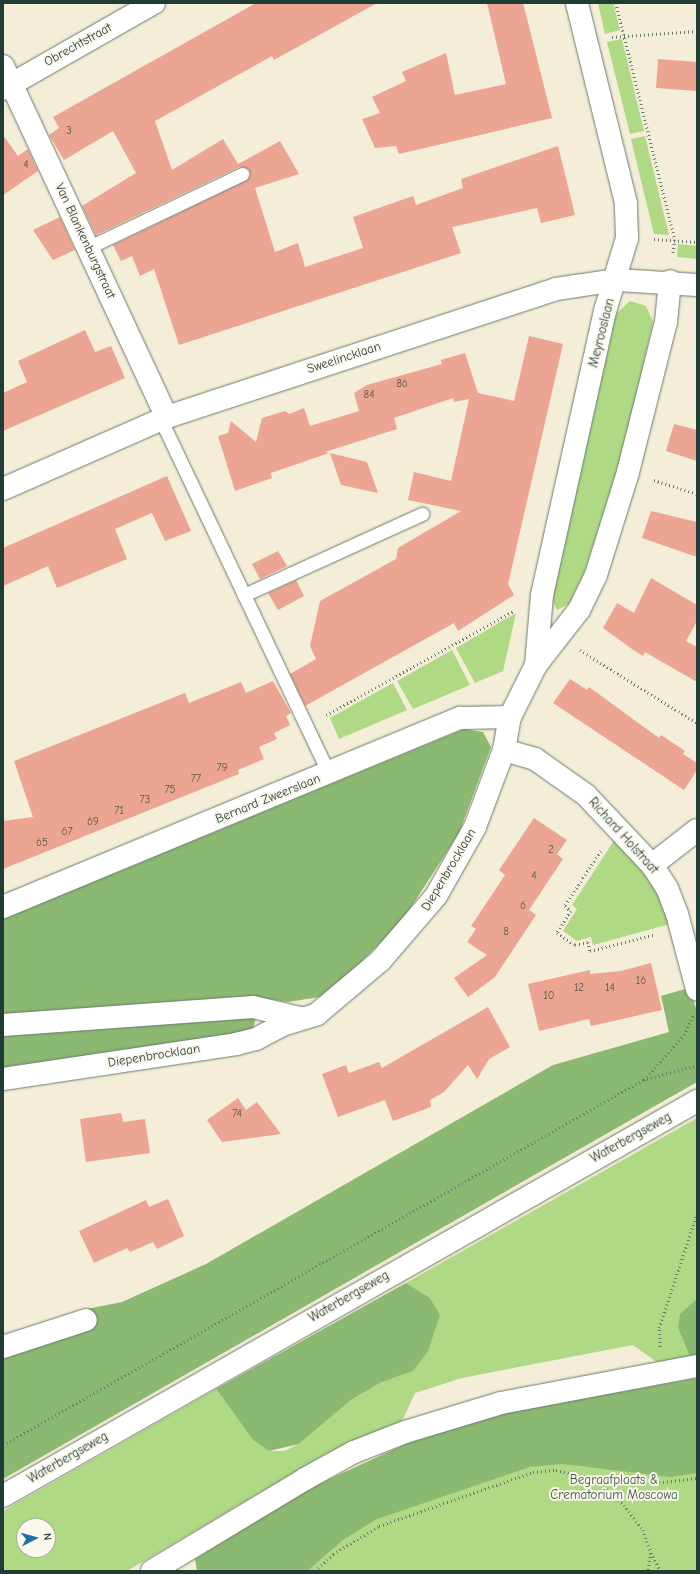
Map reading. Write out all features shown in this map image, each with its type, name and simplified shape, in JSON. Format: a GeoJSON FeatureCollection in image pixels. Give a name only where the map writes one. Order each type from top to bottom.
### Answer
{"type":"FeatureCollection","features":[{"type":"Feature","properties":{"kind":"street","name":"Obrechtstraat"},"geometry":{"type":"LineString","coordinates":[[6,79],[154,3]]}},
{"type":"Feature","properties":{"kind":"street","name":"Meyrooslaan"},"geometry":{"type":"LineString","coordinates":[[536,665],[542,595],[605,312],[617,280],[627,238],[626,203],[577,3]]}},
{"type":"Feature","properties":{"kind":"street","name":"Van Blankenburgstraat"},"geometry":{"type":"LineString","coordinates":[[6,79],[88,247],[164,418]]}},
{"type":"Feature","properties":{"kind":"street","name":"Sweelincklaan"},"geometry":{"type":"LineString","coordinates":[[3,489],[164,418],[556,289],[617,280],[670,281],[697,285]]}},
{"type":"Feature","properties":{"kind":"street","name":"Meyrooslaan"},"geometry":{"type":"LineString","coordinates":[[510,717],[536,665],[579,610],[596,575],[628,472],[666,322],[670,281]]}},
{"type":"Feature","properties":{"kind":"street","name":"Diepenbrocklaan"},"geometry":{"type":"LineString","coordinates":[[3,1079],[236,1044],[256,1039],[300,1018],[317,1014],[380,961],[436,896],[475,827],[504,750],[510,717]]}},
{"type":"Feature","properties":{"kind":"street","name":"Bernard Zweerslaan"},"geometry":{"type":"LineString","coordinates":[[3,908],[329,774],[460,718],[510,717]]}},
{"type":"Feature","properties":{"kind":"street","name":"Richard Holstraat"},"geometry":{"type":"LineString","coordinates":[[504,750],[535,759],[586,795],[652,865],[667,888],[681,927],[696,999]]}},
{"type":"Feature","properties":{"kind":"street"},"geometry":{"type":"LineString","coordinates":[[652,865],[697,830]]}},
{"type":"Feature","properties":{"kind":"street"},"geometry":{"type":"LineString","coordinates":[[3,1025],[254,1007],[300,1018]]}},
{"type":"Feature","properties":{"kind":"street","name":"Waterbergseweg"},"geometry":{"type":"LineString","coordinates":[[3,1496],[697,1101]]}},
{"type":"Feature","properties":{"kind":"street"},"geometry":{"type":"LineString","coordinates":[[3,1347],[86,1320]]}},
{"type":"Feature","properties":{"kind":"street"},"geometry":{"type":"LineString","coordinates":[[152,1571],[354,1452],[405,1432],[501,1403],[661,1375],[697,1366]]}},
{"type":"Feature","properties":{"kind":"lane"},"geometry":{"type":"LineString","coordinates":[[88,247],[242,174]]}},
{"type":"Feature","properties":{"kind":"lane"},"geometry":{"type":"LineString","coordinates":[[164,418],[305,727],[329,774]]}},
{"type":"Feature","properties":{"kind":"lane"},"geometry":{"type":"LineString","coordinates":[[244,595],[422,514]]}},
{"type":"Feature","properties":{"kind":"path"},"geometry":{"type":"LineString","coordinates":[[616,3],[675,240],[670,281]]}},
{"type":"Feature","properties":{"kind":"path"},"geometry":{"type":"LineString","coordinates":[[586,43],[624,35],[697,31]]}},
{"type":"Feature","properties":{"kind":"path"},"geometry":{"type":"LineString","coordinates":[[627,238],[697,242]]}},
{"type":"Feature","properties":{"kind":"path"},"geometry":{"type":"LineString","coordinates":[[628,472],[697,494]]}},
{"type":"Feature","properties":{"kind":"path"},"geometry":{"type":"LineString","coordinates":[[305,727],[542,595]]}},
{"type":"Feature","properties":{"kind":"path"},"geometry":{"type":"LineString","coordinates":[[558,636],[697,723]]}},
{"type":"Feature","properties":{"kind":"path"},"geometry":{"type":"LineString","coordinates":[[617,828],[565,906],[571,911],[557,933],[575,946],[588,942],[590,951],[681,927]]}},
{"type":"Feature","properties":{"kind":"path"},"geometry":{"type":"LineString","coordinates":[[643,1080],[684,1035],[696,999]]}},
{"type":"Feature","properties":{"kind":"path"},"geometry":{"type":"LineString","coordinates":[[3,1446],[643,1080],[697,1065]]}},
{"type":"Feature","properties":{"kind":"path"},"geometry":{"type":"LineString","coordinates":[[661,1375],[659,1328],[697,1213]]}},
{"type":"Feature","properties":{"kind":"path"},"geometry":{"type":"LineString","coordinates":[[315,1571],[334,1554],[379,1526],[440,1502],[533,1472],[556,1470],[594,1479],[655,1483],[697,1478]]}},
{"type":"Feature","properties":{"kind":"path"},"geometry":{"type":"LineString","coordinates":[[594,1479],[624,1505],[643,1530],[651,1553],[661,1571]]}},
{"type":"Feature","properties":{"kind":"path"},"geometry":{"type":"LineString","coordinates":[[648,1571],[651,1553]]}},
{"type":"Feature","properties":{"kind":"green space"},"geometry":{"type":"Polygon","coordinates":[[[598,3],[613,3],[620,30],[605,34],[598,3]]]}},
{"type":"Feature","properties":{"kind":"green space"},"geometry":{"type":"Polygon","coordinates":[[[622,39],[644,131],[630,134],[607,42],[622,39]]]}},
{"type":"Feature","properties":{"kind":"green space"},"geometry":{"type":"Polygon","coordinates":[[[645,136],[669,235],[654,234],[631,139],[645,136]]]}},
{"type":"Feature","properties":{"kind":"green space"},"geometry":{"type":"Polygon","coordinates":[[[678,244],[697,246],[697,259],[677,257],[678,244]]]}},
{"type":"Feature","properties":{"kind":"green space"},"geometry":{"type":"Polygon","coordinates":[[[630,301],[646,306],[653,322],[636,397],[619,467],[584,573],[569,604],[557,610],[552,599],[616,314],[630,301]]]}},
{"type":"Feature","properties":{"kind":"green space"},"geometry":{"type":"Polygon","coordinates":[[[516,613],[503,671],[475,683],[456,648],[516,613]]]}},
{"type":"Feature","properties":{"kind":"green space"},"geometry":{"type":"Polygon","coordinates":[[[452,650],[470,685],[413,709],[397,681],[452,650]]]}},
{"type":"Feature","properties":{"kind":"green space"},"geometry":{"type":"Polygon","coordinates":[[[393,683],[407,710],[339,739],[330,718],[393,683]]]}},
{"type":"Feature","properties":{"kind":"green space"},"geometry":{"type":"Polygon","coordinates":[[[464,729],[483,732],[491,747],[459,833],[402,921],[342,981],[320,997],[288,1002],[255,997],[3,1019],[3,919],[464,729]]]}},
{"type":"Feature","properties":{"kind":"green space"},"geometry":{"type":"Polygon","coordinates":[[[615,839],[657,889],[670,924],[593,945],[591,937],[577,941],[563,931],[577,909],[572,905],[615,839]]]}},
{"type":"Feature","properties":{"kind":"green space"},"geometry":{"type":"Polygon","coordinates":[[[689,988],[697,1011],[697,1082],[3,1479],[3,1357],[82,1310],[122,1302],[206,1264],[553,1065],[669,1032],[661,996],[689,988]]]}},
{"type":"Feature","properties":{"kind":"green space"},"geometry":{"type":"Polygon","coordinates":[[[256,1017],[252,1033],[3,1072],[3,1031],[256,1017]]]}},
{"type":"Feature","properties":{"kind":"green space"},"geometry":{"type":"Polygon","coordinates":[[[697,1118],[697,1299],[678,1328],[690,1357],[658,1363],[633,1345],[462,1378],[415,1393],[402,1421],[324,1455],[127,1571],[3,1571],[3,1511],[216,1389],[253,1440],[269,1451],[284,1451],[299,1444],[351,1400],[380,1383],[413,1371],[429,1297],[406,1283],[697,1118]]]}},
{"type":"Feature","properties":{"kind":"green space"},"geometry":{"type":"Polygon","coordinates":[[[406,1283],[429,1297],[440,1315],[428,1351],[413,1371],[380,1383],[351,1400],[299,1444],[269,1451],[253,1440],[216,1389],[406,1283]]]}},
{"type":"Feature","properties":{"kind":"green space"},"geometry":{"type":"Polygon","coordinates":[[[697,1299],[697,1355],[690,1357],[678,1328],[680,1314],[697,1299]]]}},
{"type":"Feature","properties":{"kind":"green space"},"geometry":{"type":"Polygon","coordinates":[[[697,1378],[697,1473],[670,1477],[563,1464],[530,1467],[377,1519],[343,1540],[307,1571],[197,1571],[195,1559],[310,1488],[408,1443],[504,1413],[697,1378]]]}},
{"type":"Feature","properties":{"kind":"green space","name":"Begraafplaats & Crematorium Moscowa"},"geometry":{"type":"Polygon","coordinates":[[[697,1386],[697,1571],[200,1571],[697,1386]]]}},
{"type":"Feature","properties":{"kind":"building"},"geometry":{"type":"Polygon","coordinates":[[[256,3],[377,3],[274,60],[272,56],[155,121],[172,170],[223,139],[238,164],[280,141],[299,174],[255,188],[275,252],[298,243],[305,267],[363,248],[353,217],[413,196],[416,205],[463,188],[461,179],[558,146],[575,215],[541,223],[537,208],[452,227],[461,253],[179,345],[154,269],[140,276],[132,256],[121,261],[113,245],[245,181],[249,170],[239,167],[96,235],[82,206],[136,173],[113,131],[64,160],[49,135],[59,128],[53,117],[256,3]]]}},
{"type":"Feature","properties":{"kind":"building"},"geometry":{"type":"Polygon","coordinates":[[[487,3],[523,3],[552,118],[399,154],[396,146],[375,148],[362,119],[380,113],[372,97],[406,81],[402,72],[446,53],[455,95],[506,84],[487,3]]]}},
{"type":"Feature","properties":{"kind":"building"},"geometry":{"type":"Polygon","coordinates":[[[658,59],[697,62],[697,91],[656,88],[658,59]]]}},
{"type":"Feature","properties":{"kind":"building"},"geometry":{"type":"Polygon","coordinates":[[[3,135],[18,156],[28,149],[38,171],[3,195],[3,135]]]}},
{"type":"Feature","properties":{"kind":"building"},"geometry":{"type":"Polygon","coordinates":[[[60,217],[75,250],[53,260],[33,230],[60,217]]]}},
{"type":"Feature","properties":{"kind":"building"},"geometry":{"type":"Polygon","coordinates":[[[85,330],[95,352],[111,346],[125,378],[3,431],[3,393],[27,382],[18,361],[85,330]]]}},
{"type":"Feature","properties":{"kind":"building"},"geometry":{"type":"Polygon","coordinates":[[[529,336],[563,344],[508,584],[514,595],[458,631],[454,623],[305,706],[290,674],[316,659],[310,646],[320,601],[396,559],[398,548],[461,511],[408,500],[414,472],[451,481],[469,399],[454,402],[453,398],[394,418],[397,429],[325,452],[329,453],[271,473],[272,478],[235,491],[218,436],[228,433],[231,421],[256,442],[262,418],[285,411],[289,414],[304,408],[310,426],[359,411],[354,393],[367,385],[442,364],[441,360],[465,353],[478,393],[514,401],[529,336]]]}},
{"type":"Feature","properties":{"kind":"building"},"geometry":{"type":"Polygon","coordinates":[[[674,424],[697,430],[697,461],[666,451],[674,424]]]}},
{"type":"Feature","properties":{"kind":"building"},"geometry":{"type":"Polygon","coordinates":[[[330,453],[367,462],[378,493],[341,485],[330,453]]]}},
{"type":"Feature","properties":{"kind":"building"},"geometry":{"type":"Polygon","coordinates":[[[167,476],[191,531],[165,541],[152,513],[115,529],[127,559],[57,588],[48,566],[3,586],[3,548],[167,476]]]}},
{"type":"Feature","properties":{"kind":"building"},"geometry":{"type":"Polygon","coordinates":[[[651,511],[697,522],[697,557],[642,538],[651,511]]]}},
{"type":"Feature","properties":{"kind":"building"},"geometry":{"type":"Polygon","coordinates":[[[278,551],[287,566],[260,579],[252,564],[278,551]]]}},
{"type":"Feature","properties":{"kind":"building"},"geometry":{"type":"Polygon","coordinates":[[[651,578],[697,605],[697,621],[686,641],[697,647],[697,682],[645,652],[643,656],[603,628],[617,603],[634,613],[651,578]]]}},
{"type":"Feature","properties":{"kind":"building"},"geometry":{"type":"Polygon","coordinates":[[[296,580],[304,596],[278,610],[268,593],[296,580]]]}},
{"type":"Feature","properties":{"kind":"building"},"geometry":{"type":"Polygon","coordinates":[[[570,679],[587,690],[589,687],[659,738],[661,735],[685,751],[683,754],[697,763],[697,770],[684,790],[553,703],[570,679]]]}},
{"type":"Feature","properties":{"kind":"building"},"geometry":{"type":"Polygon","coordinates":[[[273,681],[291,713],[286,716],[290,725],[274,733],[277,739],[259,747],[264,759],[238,770],[239,774],[3,869],[3,821],[33,817],[14,761],[185,693],[189,703],[241,682],[246,693],[273,681]]]}},
{"type":"Feature","properties":{"kind":"building"},"geometry":{"type":"Polygon","coordinates":[[[534,818],[567,840],[557,854],[563,859],[529,910],[536,915],[495,977],[468,997],[454,978],[487,955],[467,942],[476,929],[471,926],[505,875],[499,870],[534,818]]]}},
{"type":"Feature","properties":{"kind":"building"},"geometry":{"type":"Polygon","coordinates":[[[651,963],[662,1010],[591,1026],[589,1019],[539,1031],[528,984],[590,970],[590,974],[621,971],[651,963]]]}},
{"type":"Feature","properties":{"kind":"building"},"geometry":{"type":"Polygon","coordinates":[[[488,1007],[510,1047],[489,1059],[477,1079],[468,1065],[444,1092],[430,1100],[431,1107],[393,1121],[385,1100],[338,1117],[322,1074],[346,1065],[349,1073],[379,1062],[382,1068],[488,1007]]]}},
{"type":"Feature","properties":{"kind":"building"},"geometry":{"type":"Polygon","coordinates":[[[238,1098],[246,1110],[257,1102],[281,1134],[222,1142],[207,1120],[238,1098]]]}},
{"type":"Feature","properties":{"kind":"building"},"geometry":{"type":"Polygon","coordinates":[[[121,1113],[123,1122],[145,1119],[150,1153],[86,1162],[80,1119],[121,1113]]]}},
{"type":"Feature","properties":{"kind":"building"},"geometry":{"type":"Polygon","coordinates":[[[168,1199],[184,1236],[157,1249],[153,1242],[130,1252],[127,1248],[94,1263],[79,1231],[146,1200],[149,1207],[168,1199]]]}}]}
